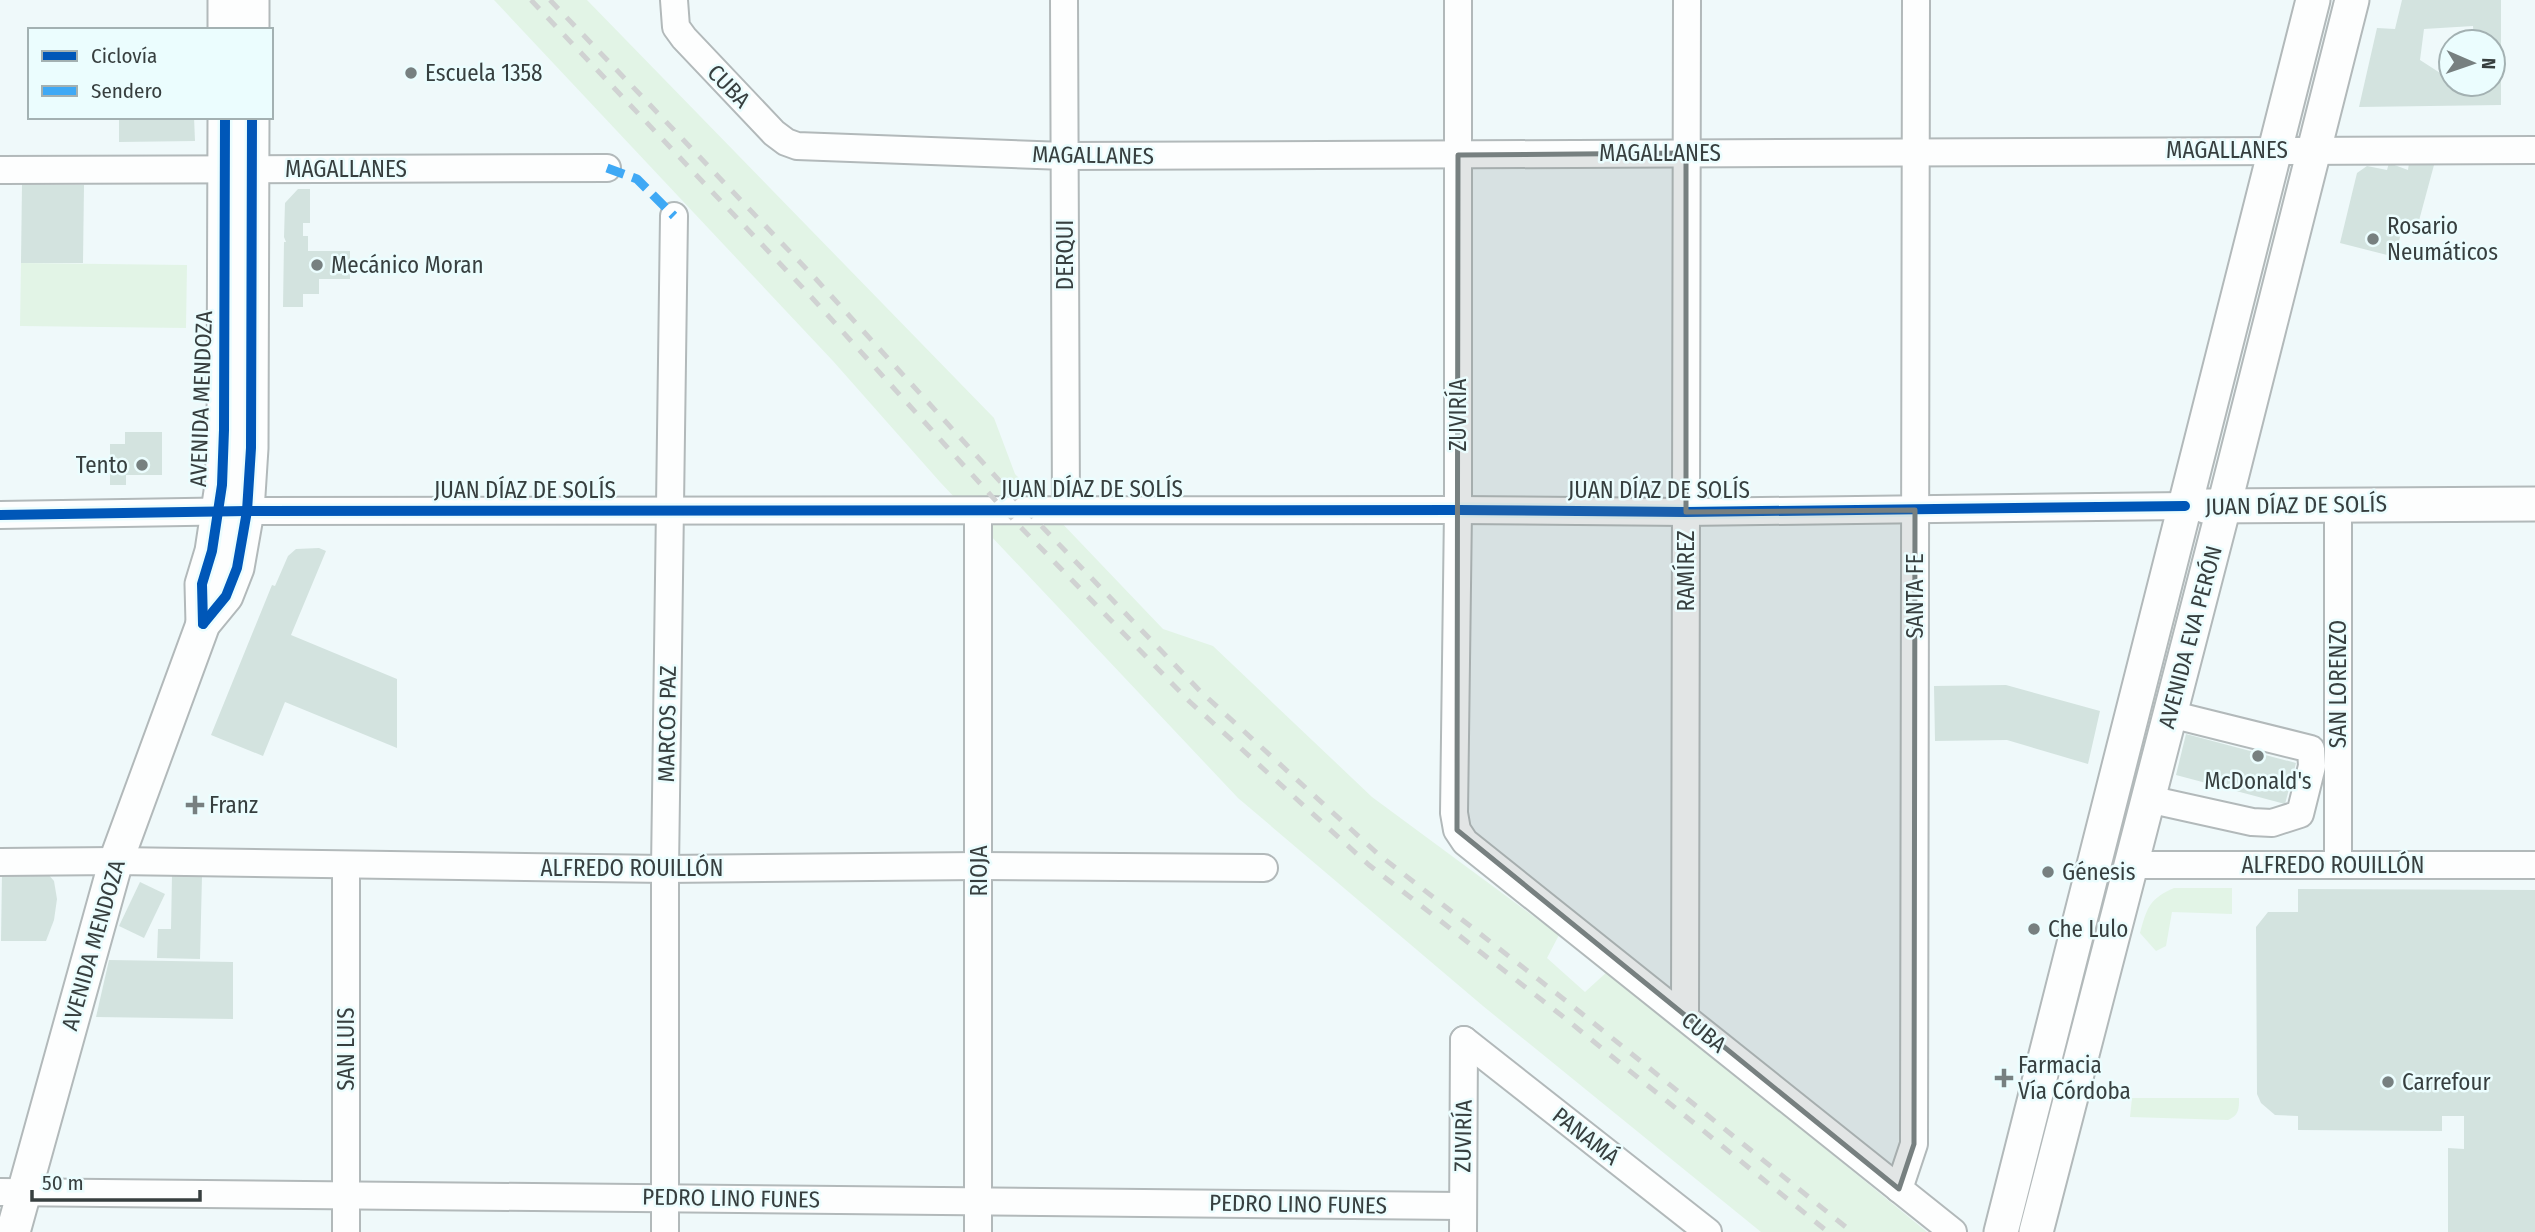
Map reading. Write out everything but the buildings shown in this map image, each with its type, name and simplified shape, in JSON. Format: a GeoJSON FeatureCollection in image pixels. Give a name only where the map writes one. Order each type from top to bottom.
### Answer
{"type":"FeatureCollection","features":[{"type":"Feature","properties":{"kind":"main road"},"geometry":{"type":"LineString","coordinates":[[225,0],[225,28]]}},
{"type":"Feature","properties":{"kind":"main road"},"geometry":{"type":"LineString","coordinates":[[252,0],[252,28]]}},
{"type":"Feature","properties":{"kind":"main road","name":"AVENIDA EVA PERÓN"},"geometry":{"type":"LineString","coordinates":[[2001,1232],[2313,0]]}},
{"type":"Feature","properties":{"kind":"main road","name":"AVENIDA EVA PERÓN"},"geometry":{"type":"LineString","coordinates":[[2043,1228],[2131,864],[2352,0]]}},
{"type":"Feature","properties":{"kind":"main road","name":"AVENIDA MENDOZA"},"geometry":{"type":"LineString","coordinates":[[13,1232],[12,1192],[116,861],[203,624],[226,596],[237,568],[232,511],[251,448],[238,170],[225,119]]}},
{"type":"Feature","properties":{"kind":"main road","name":"AVENIDA MENDOZA"},"geometry":{"type":"LineString","coordinates":[[238,170],[251,119]]}},
{"type":"Feature","properties":{"kind":"main road","name":"JUAN DÍAZ DE SOLÍS"},"geometry":{"type":"LineString","coordinates":[[2185,506],[2535,504]]}},
{"type":"Feature","properties":{"kind":"street","name":"CUBA"},"geometry":{"type":"LineString","coordinates":[[674,0],[676,27],[684,38],[774,133],[786,142]]}},
{"type":"Feature","properties":{"kind":"street","name":"DERQUI"},"geometry":{"type":"LineString","coordinates":[[1065,0],[1066,510]]}},
{"type":"Feature","properties":{"kind":"street","name":"ZUVIRÍA"},"geometry":{"type":"LineString","coordinates":[[1457,830],[1454,813],[1458,510],[1458,0]]}},
{"type":"Feature","properties":{"kind":"street","name":"RAMÍREZ"},"geometry":{"type":"LineString","coordinates":[[1685,1017],[1687,0]]}},
{"type":"Feature","properties":{"kind":"street","name":"SANTA FE"},"geometry":{"type":"LineString","coordinates":[[1899,1189],[1914,1144],[1916,0]]}},
{"type":"Feature","properties":{"kind":"street","name":"MAGALLANES"},"geometry":{"type":"LineString","coordinates":[[786,142],[797,146],[1065,156],[2535,150]]}},
{"type":"Feature","properties":{"kind":"street","name":"MAGALLANES"},"geometry":{"type":"LineString","coordinates":[[0,170],[607,168]]}},
{"type":"Feature","properties":{"kind":"street","name":"MARCOS PAZ"},"geometry":{"type":"LineString","coordinates":[[665,1232],[665,869],[674,216]]}},
{"type":"Feature","properties":{"kind":"street","name":"SAN LORENZO"},"geometry":{"type":"LineString","coordinates":[[2338,504],[2338,864]]}},
{"type":"Feature","properties":{"kind":"street","name":"JUAN DÍAZ DE SOLÍS"},"geometry":{"type":"LineString","coordinates":[[0,515],[232,511],[1686,512],[2185,506]]}},
{"type":"Feature","properties":{"kind":"street","name":"RIOJA"},"geometry":{"type":"LineString","coordinates":[[978,511],[978,1232]]}},
{"type":"Feature","properties":{"kind":"street"},"geometry":{"type":"LineString","coordinates":[[2148,799],[2252,822],[2272,823],[2300,814],[2312,766],[2311,750],[2170,714]]}},
{"type":"Feature","properties":{"kind":"street"},"geometry":{"type":"LineString","coordinates":[[2248,864],[2252,822]]}},
{"type":"Feature","properties":{"kind":"street","name":"CUBA"},"geometry":{"type":"LineString","coordinates":[[1457,830],[1465,842],[1953,1232]]}},
{"type":"Feature","properties":{"kind":"street","name":"ALFREDO ROUILLÓN"},"geometry":{"type":"LineString","coordinates":[[0,862],[116,861],[665,869],[979,866],[1264,868]]}},
{"type":"Feature","properties":{"kind":"street","name":"ALFREDO ROUILLÓN"},"geometry":{"type":"LineString","coordinates":[[2131,864],[2535,865]]}},
{"type":"Feature","properties":{"kind":"street","name":"SAN LUIS"},"geometry":{"type":"LineString","coordinates":[[346,866],[346,1232]]}},
{"type":"Feature","properties":{"kind":"street","name":"ZUVIRÍA"},"geometry":{"type":"LineString","coordinates":[[1462,1232],[1464,1040]]}},
{"type":"Feature","properties":{"kind":"street","name":"PANAMÁ"},"geometry":{"type":"LineString","coordinates":[[1464,1040],[1678,1221],[1709,1232]]}},
{"type":"Feature","properties":{"kind":"street","name":"PEDRO LINO FUNES"},"geometry":{"type":"LineString","coordinates":[[12,1192],[1463,1206]]}},
{"type":"Feature","properties":{"kind":"highlighted area"},"geometry":{"type":"Polygon","coordinates":[[[1686,153],[1686,512],[1915,510],[1914,1144],[1899,1189],[1457,830],[1458,155],[1686,153]]]}},
{"type":"Feature","properties":{"kind":"green space"},"geometry":{"type":"Polygon","coordinates":[[[494,0],[587,0],[994,418],[1015,474],[1163,629],[1213,646],[1372,797],[1559,935],[1547,958],[1585,992],[1608,971],[1927,1232],[1761,1232],[1483,1006],[1238,798],[940,482],[833,361],[494,0]]]}},
{"type":"Feature","properties":{"kind":"green space"},"geometry":{"type":"Polygon","coordinates":[[[21,263],[187,265],[186,328],[20,326],[21,263]]]}},
{"type":"Feature","properties":{"kind":"green space"},"geometry":{"type":"Polygon","coordinates":[[[2174,888],[2232,888],[2232,914],[2172,912],[2166,946],[2156,951],[2140,933],[2142,924],[2154,900],[2174,888]]]}},
{"type":"Feature","properties":{"kind":"green space"},"geometry":{"type":"Polygon","coordinates":[[[2132,1098],[2239,1098],[2239,1105],[2236,1114],[2228,1120],[2130,1117],[2132,1098]]]}},
{"type":"Feature","properties":{"kind":"railway"},"geometry":{"type":"LineString","coordinates":[[531,0],[804,289],[1005,511],[1190,702],[1369,865],[1561,1015],[1828,1232]]}},
{"type":"Feature","properties":{"kind":"railway"},"geometry":{"type":"LineString","coordinates":[[550,0],[815,278],[1027,511],[1200,691],[1378,854],[1570,1004],[1852,1232]]}},
{"type":"Feature","properties":{"kind":"marked path"},"geometry":{"type":"LineString","coordinates":[[607,168],[637,179],[674,216]]}},
{"type":"Feature","properties":{"kind":"cycle path"},"geometry":{"type":"LineString","coordinates":[[203,624],[202,584],[212,551],[222,485],[225,119]]}},
{"type":"Feature","properties":{"kind":"cycle path"},"geometry":{"type":"LineString","coordinates":[[203,624],[226,596],[237,568],[247,511],[251,448],[252,119]]}},
{"type":"Feature","properties":{"kind":"cycle path"},"geometry":{"type":"LineString","coordinates":[[0,515],[247,511],[1686,512],[2185,506]]}},
{"type":"Feature","properties":{"kind":"place","name":"Escuela 1358"},"geometry":{"type":"Point","coordinates":[411,73]}},
{"type":"Feature","properties":{"kind":"place","name":"Rosario Neumáticos"},"geometry":{"type":"Point","coordinates":[2373,239]}},
{"type":"Feature","properties":{"kind":"place","name":"Mecánico Moran"},"geometry":{"type":"Point","coordinates":[317,265]}},
{"type":"Feature","properties":{"kind":"place","name":"Tento"},"geometry":{"type":"Point","coordinates":[142,465]}},
{"type":"Feature","properties":{"kind":"place","name":"McDonald's"},"geometry":{"type":"Point","coordinates":[2258,756]}},
{"type":"Feature","properties":{"kind":"place","name":"Franz"},"geometry":{"type":"Point","coordinates":[195,805]}},
{"type":"Feature","properties":{"kind":"place","name":"Génesis"},"geometry":{"type":"Point","coordinates":[2048,872]}},
{"type":"Feature","properties":{"kind":"place","name":"Che Lulo"},"geometry":{"type":"Point","coordinates":[2034,929]}},
{"type":"Feature","properties":{"kind":"place","name":"Farmacia Vía Córdoba"},"geometry":{"type":"Point","coordinates":[2004,1078]}},
{"type":"Feature","properties":{"kind":"place","name":"Carrefour"},"geometry":{"type":"Point","coordinates":[2388,1082]}}]}
